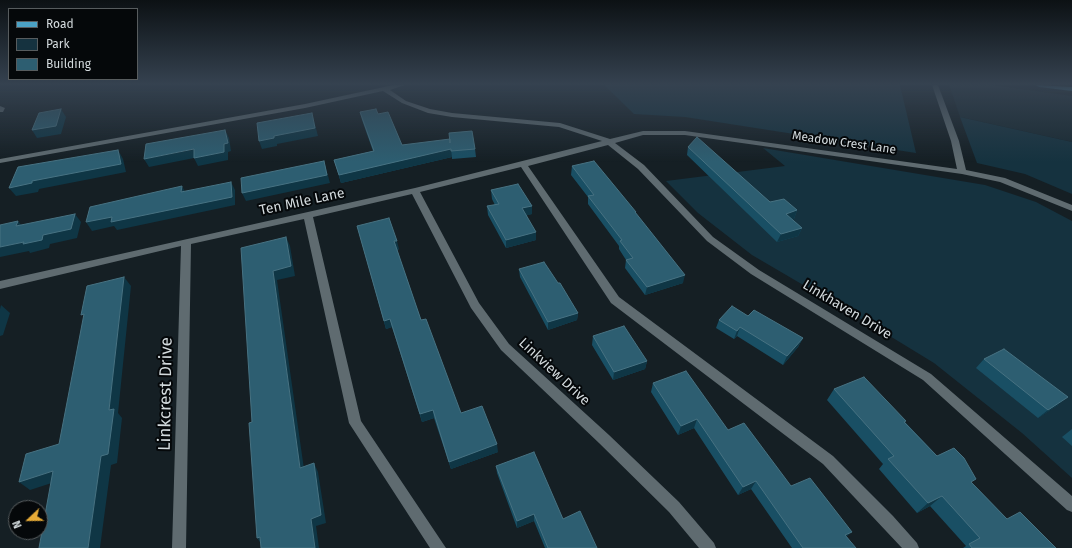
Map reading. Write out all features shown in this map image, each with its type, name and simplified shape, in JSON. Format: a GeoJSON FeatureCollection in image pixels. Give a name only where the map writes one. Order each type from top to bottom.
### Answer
{"type":"FeatureCollection","features":[{"type":"Feature","properties":{"kind":"street"},"geometry":{"type":"LineString","coordinates":[[0,161],[274,111]]}},
{"type":"Feature","properties":{"kind":"street"},"geometry":{"type":"LineString","coordinates":[[427,111],[452,115],[560,125],[608,141]]}},
{"type":"Feature","properties":{"kind":"street"},"geometry":{"type":"LineString","coordinates":[[944,111],[953,135],[962,172]]}},
{"type":"Feature","properties":{"kind":"street","name":"Meadow Crest Lane"},"geometry":{"type":"LineString","coordinates":[[608,141],[642,133],[685,133],[962,172],[1002,180],[1072,208]]}},
{"type":"Feature","properties":{"kind":"street","name":"Ten Mile Lane"},"geometry":{"type":"LineString","coordinates":[[0,285],[186,242],[415,192],[608,141]]}},
{"type":"Feature","properties":{"kind":"street","name":"Linkhaven Drive"},"geometry":{"type":"LineString","coordinates":[[608,141],[641,167],[710,239],[755,272],[927,377],[958,402],[1072,505]]}},
{"type":"Feature","properties":{"kind":"street"},"geometry":{"type":"LineString","coordinates":[[523,164],[615,300],[828,460],[888,521],[912,548]]}},
{"type":"Feature","properties":{"kind":"street","name":"Linkview Drive"},"geometry":{"type":"LineString","coordinates":[[415,192],[475,305],[505,347],[604,439],[674,507],[709,548]]}},
{"type":"Feature","properties":{"kind":"street"},"geometry":{"type":"LineString","coordinates":[[308,215],[355,423],[439,548]]}},
{"type":"Feature","properties":{"kind":"street","name":"Linkcrest Drive"},"geometry":{"type":"LineString","coordinates":[[179,548],[186,242]]}},
{"type":"Feature","properties":{"kind":"shaded area"},"geometry":{"type":"Polygon","coordinates":[[[958,111],[1072,111],[1072,142],[960,117],[958,111]]]}},
{"type":"Feature","properties":{"kind":"green space"},"geometry":{"type":"Polygon","coordinates":[[[630,111],[906,111],[916,153],[685,117],[634,114],[630,111]]]}},
{"type":"Feature","properties":{"kind":"green space"},"geometry":{"type":"Polygon","coordinates":[[[960,117],[1072,142],[1072,194],[1025,174],[977,163],[960,117]]]}},
{"type":"Feature","properties":{"kind":"green space"},"geometry":{"type":"Polygon","coordinates":[[[763,148],[985,185],[1036,202],[1072,221],[1072,478],[1022,433],[934,363],[752,255],[698,213],[666,181],[785,166],[763,148]]]}},
{"type":"Feature","properties":{"kind":"building"},"geometry":{"type":"Polygon","coordinates":[[[61,111],[56,126],[32,130],[39,113],[61,111]]]}},
{"type":"Feature","properties":{"kind":"building"},"geometry":{"type":"Polygon","coordinates":[[[377,111],[378,114],[388,112],[402,145],[450,139],[449,133],[472,131],[475,149],[451,151],[451,149],[339,175],[334,160],[374,151],[360,112],[377,111]]]}},
{"type":"Feature","properties":{"kind":"building"},"geometry":{"type":"Polygon","coordinates":[[[312,113],[315,128],[274,136],[274,138],[259,141],[257,123],[312,113]]]}},
{"type":"Feature","properties":{"kind":"building"},"geometry":{"type":"Polygon","coordinates":[[[225,130],[228,143],[224,144],[224,152],[194,158],[194,149],[144,159],[146,144],[225,130]]]}},
{"type":"Feature","properties":{"kind":"building"},"geometry":{"type":"Polygon","coordinates":[[[697,137],[770,202],[784,199],[797,210],[786,214],[802,228],[781,234],[688,147],[697,137]]]}},
{"type":"Feature","properties":{"kind":"building"},"geometry":{"type":"Polygon","coordinates":[[[118,150],[121,164],[32,181],[32,183],[9,188],[18,167],[118,150]]]}},
{"type":"Feature","properties":{"kind":"building"},"geometry":{"type":"Polygon","coordinates":[[[324,161],[327,175],[242,193],[241,178],[324,161]]]}},
{"type":"Feature","properties":{"kind":"building"},"geometry":{"type":"Polygon","coordinates":[[[594,161],[685,275],[647,287],[626,260],[633,258],[620,241],[622,240],[588,196],[594,195],[572,166],[594,161]]]}},
{"type":"Feature","properties":{"kind":"building"},"geometry":{"type":"Polygon","coordinates":[[[231,182],[232,197],[111,222],[112,217],[86,222],[90,207],[182,186],[181,192],[231,182]]]}},
{"type":"Feature","properties":{"kind":"building"},"geometry":{"type":"Polygon","coordinates":[[[518,184],[532,206],[522,208],[536,232],[506,240],[487,206],[499,204],[491,190],[518,184]]]}},
{"type":"Feature","properties":{"kind":"building"},"geometry":{"type":"Polygon","coordinates":[[[75,214],[71,229],[43,235],[42,240],[0,247],[0,225],[18,221],[16,226],[75,214]]]}},
{"type":"Feature","properties":{"kind":"building"},"geometry":{"type":"Polygon","coordinates":[[[389,218],[397,241],[394,241],[421,320],[426,319],[461,413],[482,406],[497,444],[449,462],[433,410],[420,414],[390,319],[384,321],[357,226],[389,218]]]}},
{"type":"Feature","properties":{"kind":"building"},"geometry":{"type":"Polygon","coordinates":[[[286,237],[291,266],[273,271],[300,468],[314,463],[321,515],[311,519],[315,548],[261,548],[260,537],[257,538],[249,423],[252,422],[241,248],[286,237]]]}},
{"type":"Feature","properties":{"kind":"building"},"geometry":{"type":"Polygon","coordinates":[[[544,262],[558,283],[560,283],[578,313],[548,322],[519,269],[544,262]]]}},
{"type":"Feature","properties":{"kind":"building"},"geometry":{"type":"Polygon","coordinates":[[[124,277],[109,410],[114,409],[108,454],[101,456],[88,548],[39,548],[40,540],[48,540],[48,500],[53,471],[19,482],[26,454],[59,444],[84,314],[81,315],[87,286],[124,277]]]}},
{"type":"Feature","properties":{"kind":"building"},"geometry":{"type":"Polygon","coordinates":[[[732,306],[748,316],[754,310],[803,338],[787,356],[740,327],[737,331],[719,320],[732,306]]]}},
{"type":"Feature","properties":{"kind":"building"},"geometry":{"type":"Polygon","coordinates":[[[624,326],[647,361],[614,372],[593,336],[624,326]]]}},
{"type":"Feature","properties":{"kind":"building"},"geometry":{"type":"Polygon","coordinates":[[[1004,349],[1068,397],[1048,410],[984,359],[1004,349]]]}},
{"type":"Feature","properties":{"kind":"building"},"geometry":{"type":"Polygon","coordinates":[[[686,371],[728,430],[744,423],[791,486],[810,478],[852,532],[845,535],[856,548],[803,548],[756,481],[743,487],[697,419],[681,426],[653,383],[686,371]]]}},
{"type":"Feature","properties":{"kind":"building"},"geometry":{"type":"Polygon","coordinates":[[[864,377],[937,456],[954,448],[964,458],[976,479],[971,482],[1007,519],[1020,512],[1056,548],[972,548],[969,544],[980,538],[942,496],[928,503],[888,459],[894,456],[834,389],[864,377]]]}},
{"type":"Feature","properties":{"kind":"building"},"geometry":{"type":"Polygon","coordinates":[[[534,452],[563,519],[580,511],[597,548],[548,548],[534,514],[517,521],[496,466],[534,452]]]}}]}
